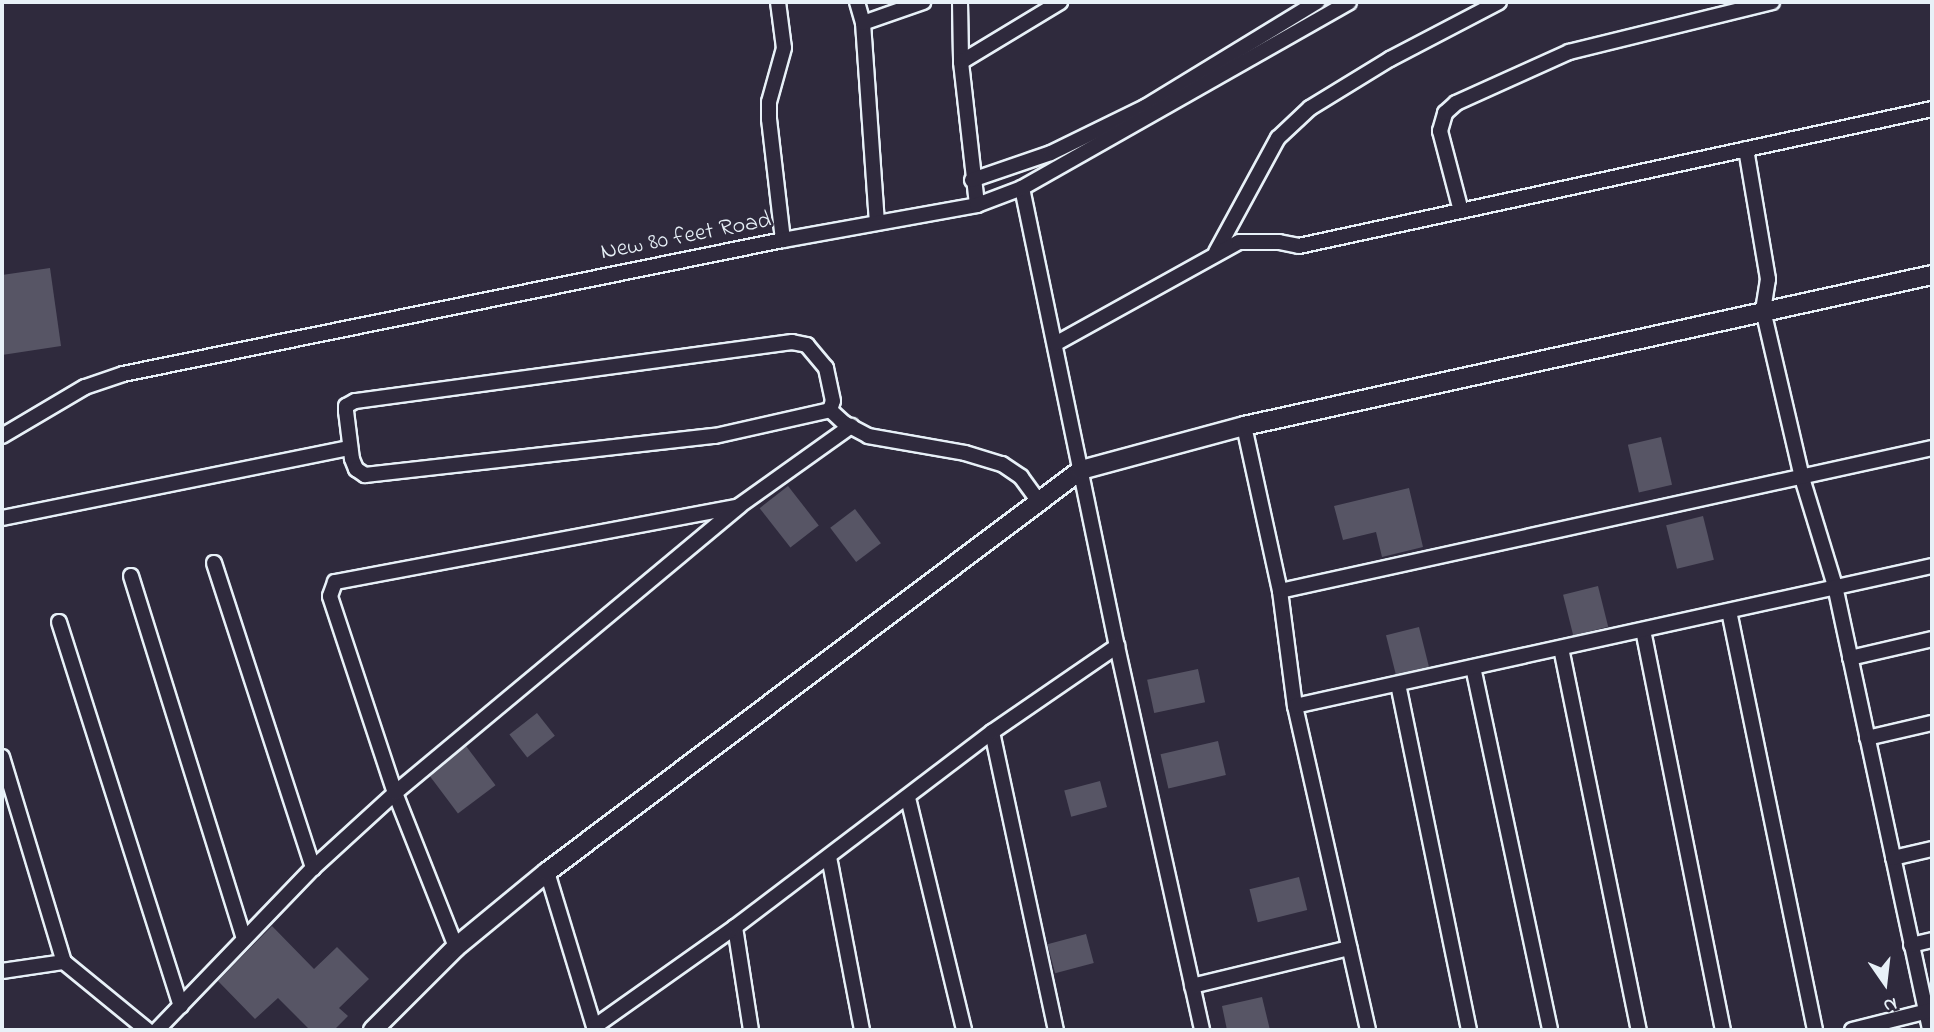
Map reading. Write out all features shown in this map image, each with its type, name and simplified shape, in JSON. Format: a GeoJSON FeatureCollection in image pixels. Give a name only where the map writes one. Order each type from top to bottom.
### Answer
{"type":"FeatureCollection","features":[{"type":"Feature","properties":{"kind":"street"},"geometry":{"type":"LineString","coordinates":[[778,2],[783,48],[769,102],[769,119],[783,240]]}},
{"type":"Feature","properties":{"kind":"street"},"geometry":{"type":"LineString","coordinates":[[858,2],[863,23],[877,222]]}},
{"type":"Feature","properties":{"kind":"street"},"geometry":{"type":"LineString","coordinates":[[863,23],[923,2]]}},
{"type":"Feature","properties":{"kind":"street"},"geometry":{"type":"LineString","coordinates":[[960,2],[961,62],[972,180],[977,205]]}},
{"type":"Feature","properties":{"kind":"street"},"geometry":{"type":"LineString","coordinates":[[961,62],[1060,2]]}},
{"type":"Feature","properties":{"kind":"street"},"geometry":{"type":"LineString","coordinates":[[972,180],[1051,153],[1145,107],[1317,2]]}},
{"type":"Feature","properties":{"kind":"street","name":"New 80 feet Road"},"geometry":{"type":"LineString","coordinates":[[2,436],[104,379],[783,240],[977,205],[1022,188],[1349,2]]}},
{"type":"Feature","properties":{"kind":"street"},"geometry":{"type":"LineString","coordinates":[[1216,253],[1278,138],[1310,108],[1390,58],[1499,2]]}},
{"type":"Feature","properties":{"kind":"street"},"geometry":{"type":"LineString","coordinates":[[1461,211],[1440,131],[1445,113],[1456,103],[1569,52],[1772,2]]}},
{"type":"Feature","properties":{"kind":"street"},"geometry":{"type":"LineString","coordinates":[[1055,344],[1239,242],[1256,240],[1300,246],[1932,109]]}},
{"type":"Feature","properties":{"kind":"street"},"geometry":{"type":"LineString","coordinates":[[1746,149],[1768,279],[1762,310],[1802,478],[1835,586],[1911,945],[1929,1011],[1930,1030]]}},
{"type":"Feature","properties":{"kind":"street"},"geometry":{"type":"LineString","coordinates":[[1022,188],[1117,646],[1202,1030]]}},
{"type":"Feature","properties":{"kind":"street"},"geometry":{"type":"LineString","coordinates":[[373,1030],[456,947],[547,872],[1081,470],[1244,426],[1762,310],[1932,275]]}},
{"type":"Feature","properties":{"kind":"street"},"geometry":{"type":"LineString","coordinates":[[792,342],[807,345],[825,368],[833,401],[830,410],[715,436],[365,475],[356,469],[345,411],[346,406],[355,401],[792,342]]}},
{"type":"Feature","properties":{"kind":"street"},"geometry":{"type":"LineString","coordinates":[[830,410],[868,436],[965,453],[1002,464],[1021,477],[1039,502]]}},
{"type":"Feature","properties":{"kind":"street"},"geometry":{"type":"LineString","coordinates":[[157,1030],[313,868],[395,793],[739,506],[851,426]]}},
{"type":"Feature","properties":{"kind":"street"},"geometry":{"type":"LineString","coordinates":[[1244,426],[1280,591],[1295,706],[1368,1030]]}},
{"type":"Feature","properties":{"kind":"street"},"geometry":{"type":"LineString","coordinates":[[2,518],[351,448]]}},
{"type":"Feature","properties":{"kind":"street"},"geometry":{"type":"LineString","coordinates":[[1280,591],[1932,449]]}},
{"type":"Feature","properties":{"kind":"street"},"geometry":{"type":"LineString","coordinates":[[456,947],[395,793],[330,596],[335,582],[739,506]]}},
{"type":"Feature","properties":{"kind":"street"},"geometry":{"type":"LineString","coordinates":[[214,563],[313,868]]}},
{"type":"Feature","properties":{"kind":"street"},"geometry":{"type":"LineString","coordinates":[[1295,706],[1932,566]]}},
{"type":"Feature","properties":{"kind":"street"},"geometry":{"type":"LineString","coordinates":[[131,576],[244,940]]}},
{"type":"Feature","properties":{"kind":"street"},"geometry":{"type":"LineString","coordinates":[[1729,611],[1815,1030]]}},
{"type":"Feature","properties":{"kind":"street"},"geometry":{"type":"LineString","coordinates":[[59,622],[181,1006]]}},
{"type":"Feature","properties":{"kind":"street"},"geometry":{"type":"LineString","coordinates":[[1643,630],[1723,1030]]}},
{"type":"Feature","properties":{"kind":"street"},"geometry":{"type":"LineString","coordinates":[[1850,658],[1932,639]]}},
{"type":"Feature","properties":{"kind":"street"},"geometry":{"type":"LineString","coordinates":[[547,872],[594,1029],[829,857],[992,732],[1117,646]]}},
{"type":"Feature","properties":{"kind":"street"},"geometry":{"type":"LineString","coordinates":[[1560,648],[1639,1030]]}},
{"type":"Feature","properties":{"kind":"street"},"geometry":{"type":"LineString","coordinates":[[1474,667],[1549,1030]]}},
{"type":"Feature","properties":{"kind":"street"},"geometry":{"type":"LineString","coordinates":[[1398,684],[1469,1030]]}},
{"type":"Feature","properties":{"kind":"street"},"geometry":{"type":"LineString","coordinates":[[1867,737],[1932,723]]}},
{"type":"Feature","properties":{"kind":"street"},"geometry":{"type":"LineString","coordinates":[[992,732],[1056,1030]]}},
{"type":"Feature","properties":{"kind":"street"},"geometry":{"type":"LineString","coordinates":[[2,757],[64,962],[147,1030]]}},
{"type":"Feature","properties":{"kind":"street"},"geometry":{"type":"LineString","coordinates":[[908,797],[964,1030]]}},
{"type":"Feature","properties":{"kind":"street"},"geometry":{"type":"LineString","coordinates":[[1893,858],[1932,849]]}},
{"type":"Feature","properties":{"kind":"street"},"geometry":{"type":"LineString","coordinates":[[829,857],[862,1030]]}},
{"type":"Feature","properties":{"kind":"street"},"geometry":{"type":"LineString","coordinates":[[735,926],[751,1030]]}},
{"type":"Feature","properties":{"kind":"street"},"geometry":{"type":"LineString","coordinates":[[1911,945],[1932,940]]}},
{"type":"Feature","properties":{"kind":"street"},"geometry":{"type":"LineString","coordinates":[[1192,986],[1349,948]]}},
{"type":"Feature","properties":{"kind":"street"},"geometry":{"type":"LineString","coordinates":[[2,971],[64,962]]}},
{"type":"Feature","properties":{"kind":"street"},"geometry":{"type":"LineString","coordinates":[[1852,1030],[1929,1011]]}},
{"type":"Feature","properties":{"kind":"building"},"geometry":{"type":"Polygon","coordinates":[[[50,268],[61,346],[2,355],[2,275],[50,268]]]}},
{"type":"Feature","properties":{"kind":"building"},"geometry":{"type":"Polygon","coordinates":[[[1661,437],[1672,485],[1639,492],[1628,445],[1661,437]]]}},
{"type":"Feature","properties":{"kind":"building"},"geometry":{"type":"Polygon","coordinates":[[[788,486],[819,525],[790,548],[760,508],[788,486]]]}},
{"type":"Feature","properties":{"kind":"building"},"geometry":{"type":"Polygon","coordinates":[[[1409,488],[1423,547],[1382,557],[1376,532],[1343,540],[1334,506],[1409,488]]]}},
{"type":"Feature","properties":{"kind":"building"},"geometry":{"type":"Polygon","coordinates":[[[855,509],[881,543],[856,562],[830,528],[855,509]]]}},
{"type":"Feature","properties":{"kind":"building"},"geometry":{"type":"Polygon","coordinates":[[[1703,516],[1714,560],[1677,569],[1666,525],[1703,516]]]}},
{"type":"Feature","properties":{"kind":"building"},"geometry":{"type":"Polygon","coordinates":[[[1598,586],[1608,627],[1573,635],[1563,595],[1598,586]]]}},
{"type":"Feature","properties":{"kind":"building"},"geometry":{"type":"Polygon","coordinates":[[[1419,627],[1429,667],[1396,675],[1386,635],[1419,627]]]}},
{"type":"Feature","properties":{"kind":"building"},"geometry":{"type":"Polygon","coordinates":[[[1198,669],[1205,702],[1154,713],[1147,680],[1198,669]]]}},
{"type":"Feature","properties":{"kind":"building"},"geometry":{"type":"Polygon","coordinates":[[[537,713],[555,736],[527,757],[509,735],[537,713]]]}},
{"type":"Feature","properties":{"kind":"building"},"geometry":{"type":"Polygon","coordinates":[[[1218,741],[1226,775],[1168,788],[1161,754],[1218,741]]]}},
{"type":"Feature","properties":{"kind":"building"},"geometry":{"type":"Polygon","coordinates":[[[466,746],[495,785],[458,813],[428,774],[466,746]]]}},
{"type":"Feature","properties":{"kind":"building"},"geometry":{"type":"Polygon","coordinates":[[[1100,781],[1107,807],[1071,817],[1064,791],[1100,781]]]}},
{"type":"Feature","properties":{"kind":"building"},"geometry":{"type":"Polygon","coordinates":[[[1299,877],[1307,910],[1258,922],[1250,889],[1299,877]]]}},
{"type":"Feature","properties":{"kind":"building"},"geometry":{"type":"Polygon","coordinates":[[[272,926],[314,969],[337,947],[369,979],[339,1008],[348,1016],[334,1030],[310,1030],[278,998],[255,1019],[218,981],[272,926]]]}},
{"type":"Feature","properties":{"kind":"building"},"geometry":{"type":"Polygon","coordinates":[[[1086,934],[1094,963],[1055,973],[1047,944],[1086,934]]]}},
{"type":"Feature","properties":{"kind":"building"},"geometry":{"type":"Polygon","coordinates":[[[1262,997],[1270,1030],[1227,1030],[1222,1006],[1262,997]]]}}]}
